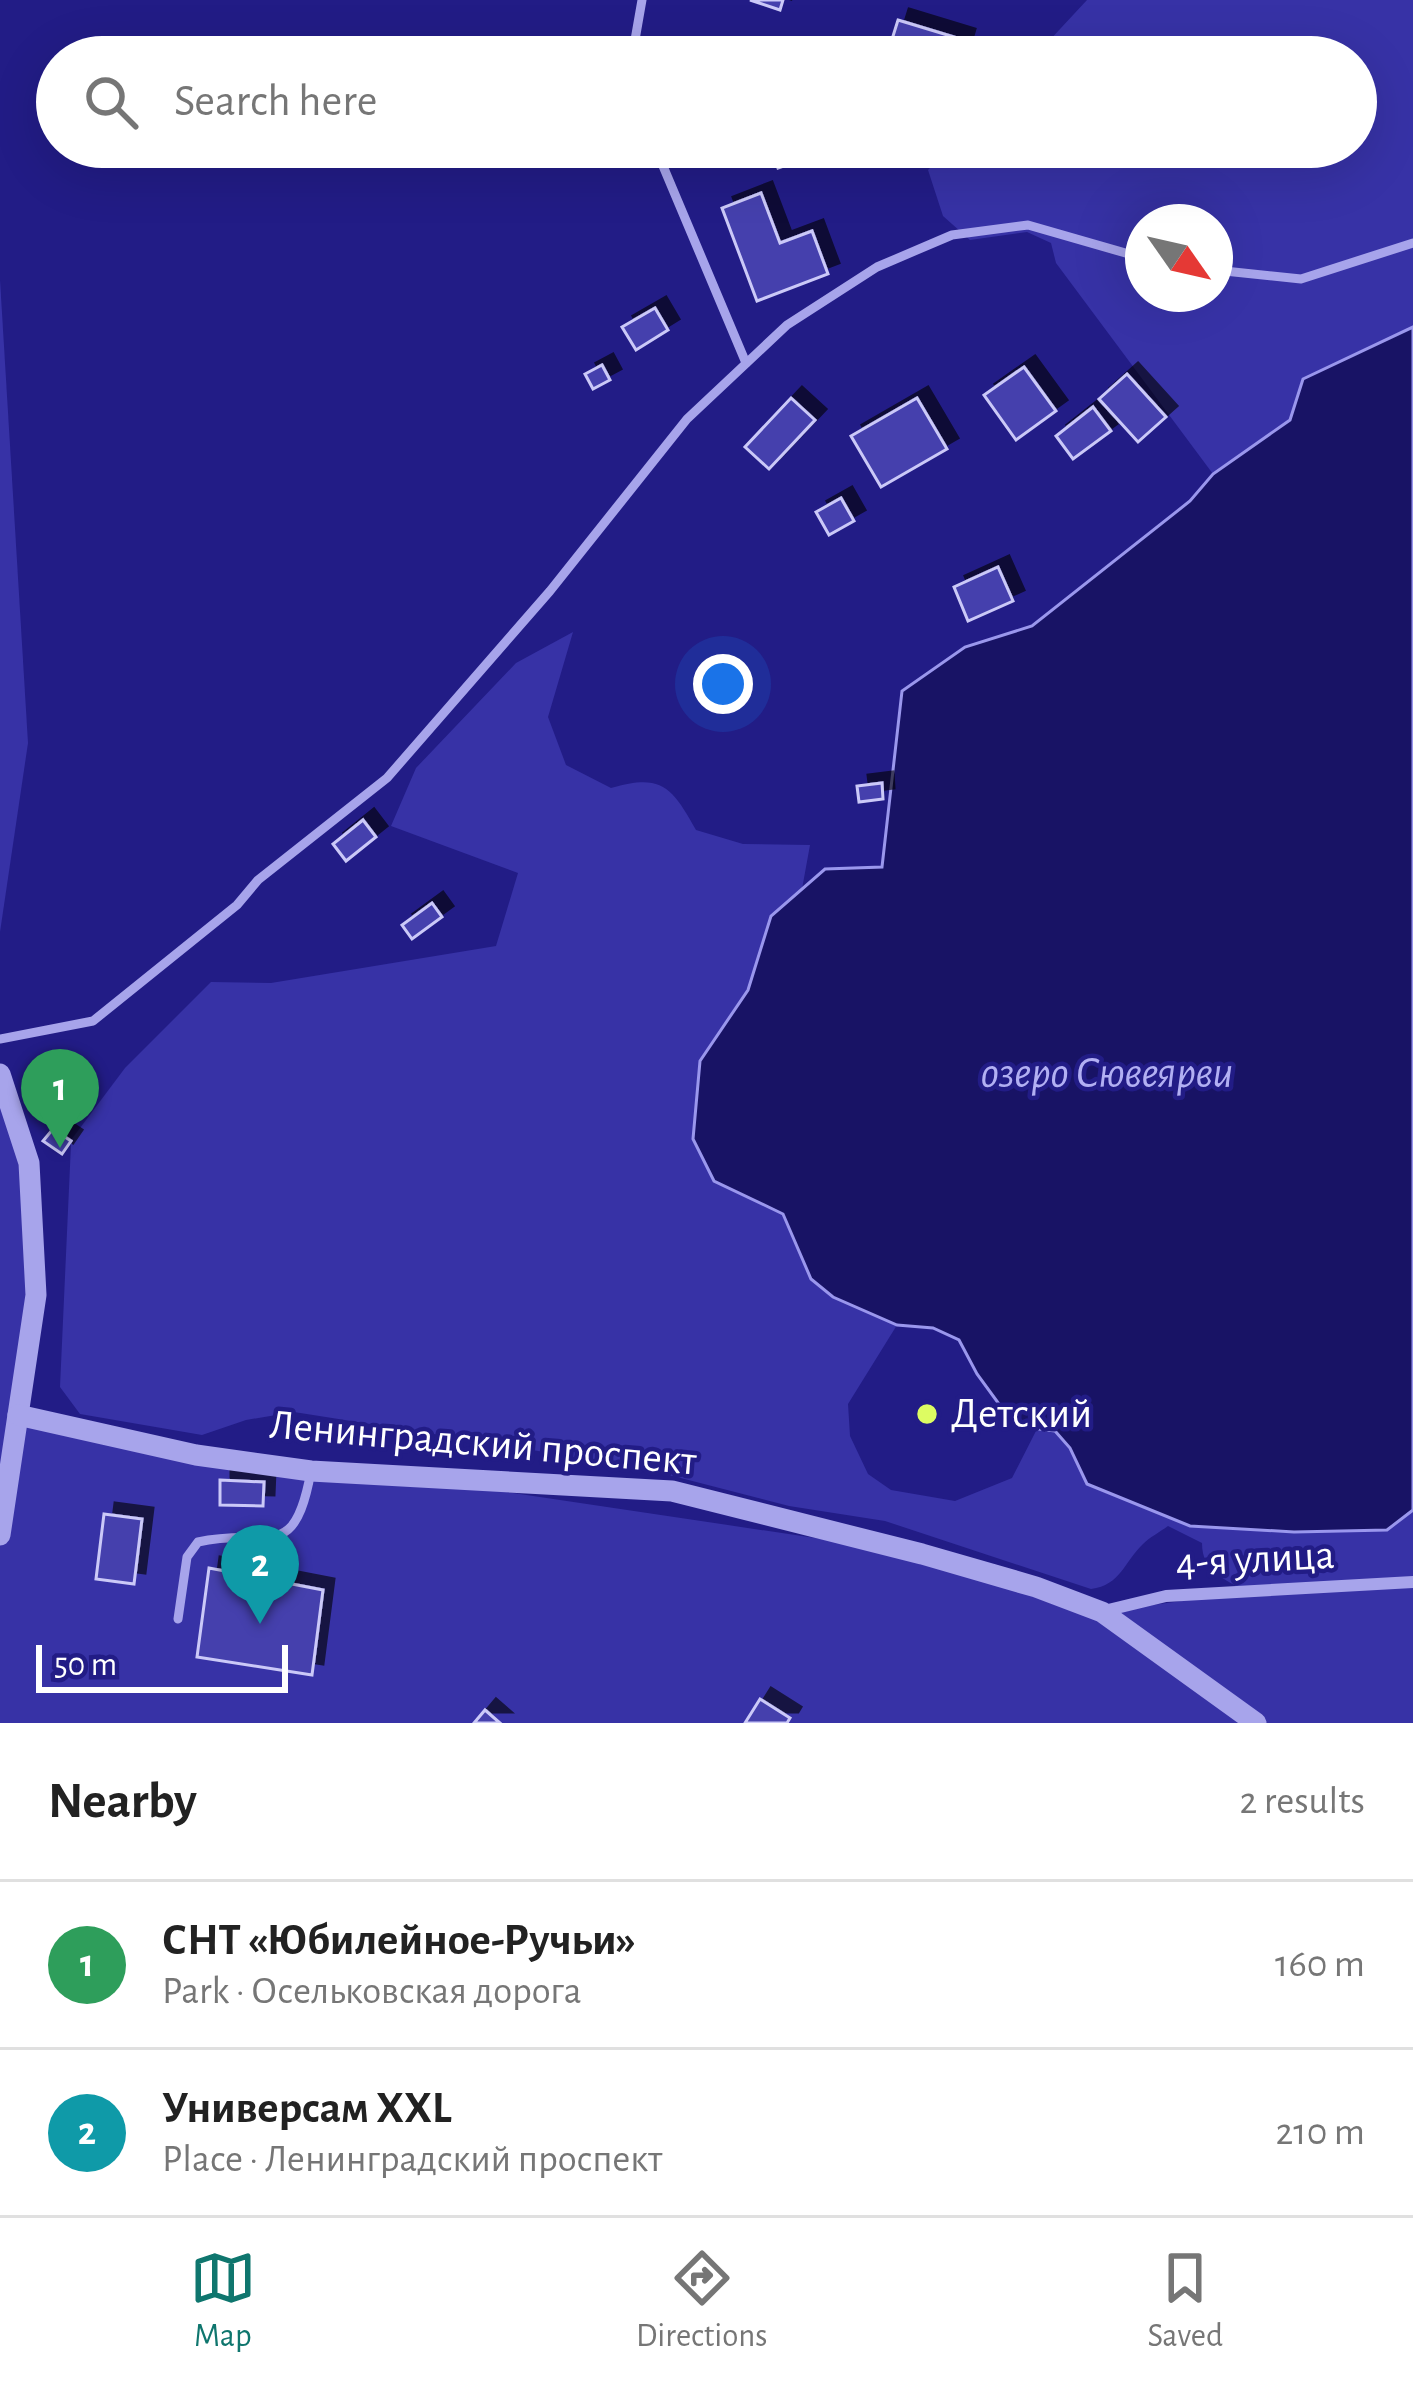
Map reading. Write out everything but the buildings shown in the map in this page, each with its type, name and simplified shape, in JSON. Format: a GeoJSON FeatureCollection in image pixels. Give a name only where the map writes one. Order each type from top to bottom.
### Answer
{"type":"FeatureCollection","features":[{"type":"Feature","properties":{"kind":"street"},"geometry":{"type":"LineString","coordinates":[[0,1074],[28,1163],[36,1295],[9,1414],[0,1535]]}},
{"type":"Feature","properties":{"kind":"street","name":"Ленинградский проспект"},"geometry":{"type":"LineString","coordinates":[[9,1414],[196,1455],[311,1471],[672,1491],[922,1554],[1102,1612],[1256,1723]]}},
{"type":"Feature","properties":{"kind":"street","name":"4-я улица"},"geometry":{"type":"LineString","coordinates":[[1102,1612],[1166,1596],[1413,1582]]}},
{"type":"Feature","properties":{"kind":"lane"},"geometry":{"type":"LineString","coordinates":[[636,36],[642,0]]}},
{"type":"Feature","properties":{"kind":"lane"},"geometry":{"type":"LineString","coordinates":[[664,168],[746,363]]}},
{"type":"Feature","properties":{"kind":"lane"},"geometry":{"type":"LineString","coordinates":[[0,1039],[93,1021],[387,778],[550,591],[687,419],[787,325],[877,267],[952,235],[1028,225],[1125,253]]}},
{"type":"Feature","properties":{"kind":"lane"},"geometry":{"type":"LineString","coordinates":[[1233,272],[1301,279],[1413,243]]}},
{"type":"Feature","properties":{"kind":"lane"},"geometry":{"type":"LineString","coordinates":[[178,1618],[187,1557],[197,1542],[276,1537],[296,1526],[311,1471]]}},
{"type":"Feature","properties":{"kind":"shaded area"},"geometry":{"type":"Polygon","coordinates":[[[1087,0],[1413,0],[1413,327],[1304,379],[1290,420],[1213,474],[1056,263],[1051,243],[1027,232],[970,240],[943,216],[930,168],[1377,168],[1377,36],[1054,36],[1087,0]]]}},
{"type":"Feature","properties":{"kind":"shaded area"},"geometry":{"type":"Polygon","coordinates":[[[0,280],[28,743],[0,932],[0,280]]]}},
{"type":"Feature","properties":{"kind":"shaded area"},"geometry":{"type":"Polygon","coordinates":[[[573,632],[548,717],[566,765],[611,788],[642,782],[664,787],[696,830],[743,844],[810,845],[802,889],[771,916],[748,990],[700,1061],[714,1181],[783,1214],[811,1279],[833,1297],[897,1325],[848,1404],[850,1436],[868,1474],[891,1490],[955,1501],[1012,1478],[1037,1429],[1055,1430],[1088,1484],[1190,1526],[1294,1532],[1387,1530],[1413,1510],[1413,1723],[0,1723],[0,1074],[29,1163],[36,1295],[18,1415],[196,1455],[420,1479],[922,1554],[1102,1612],[1246,1592],[1210,1568],[1202,1543],[1168,1526],[1143,1544],[1116,1578],[1091,1589],[885,1521],[789,1506],[673,1476],[294,1412],[246,1420],[202,1435],[80,1414],[60,1387],[71,1144],[62,1154],[43,1141],[53,1129],[71,1140],[125,1068],[211,982],[271,983],[496,946],[518,873],[391,826],[416,768],[516,663],[573,632]]]}},
{"type":"Feature","properties":{"kind":"water","name":"озеро Сювеярви"},"geometry":{"type":"Polygon","coordinates":[[[1413,327],[1413,1510],[1387,1530],[1294,1532],[1190,1526],[1087,1484],[1070,1448],[1055,1431],[1015,1426],[959,1340],[933,1328],[897,1325],[833,1297],[811,1279],[783,1214],[714,1181],[693,1139],[700,1061],[748,990],[771,916],[825,869],[882,867],[902,691],[965,647],[1032,626],[1190,501],[1213,474],[1290,420],[1303,379],[1413,327]]]}},
{"type":"Feature","properties":{"kind":"place","name":"СНТ «Юбилейное-Ручьи»"},"geometry":{"type":"Point","coordinates":[60,1148]}},
{"type":"Feature","properties":{"kind":"place","name":"Детский"},"geometry":{"type":"Point","coordinates":[927,1414]}},
{"type":"Feature","properties":{"kind":"place","name":"Универсам XXL"},"geometry":{"type":"Point","coordinates":[260,1624]}}]}
